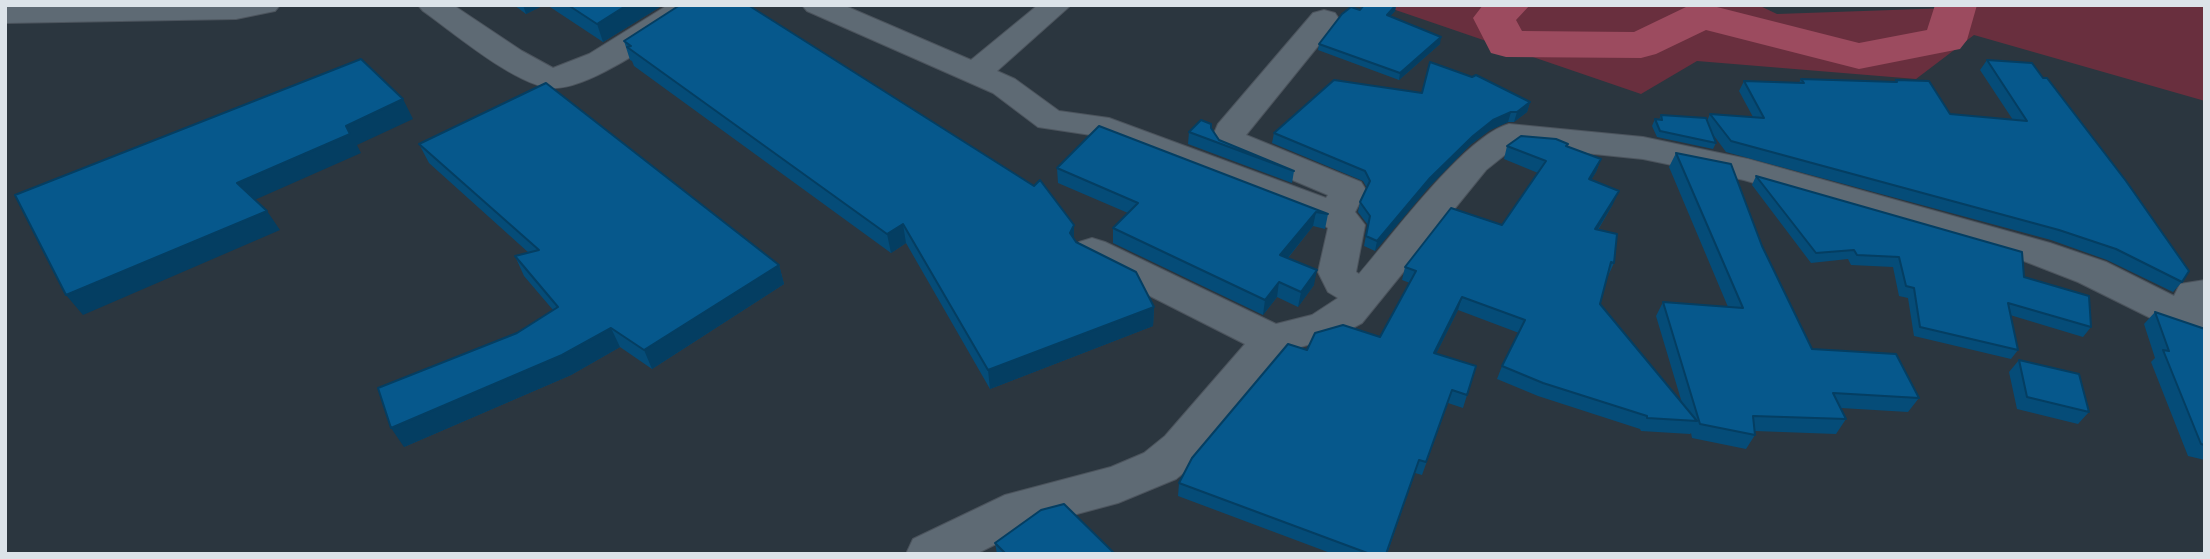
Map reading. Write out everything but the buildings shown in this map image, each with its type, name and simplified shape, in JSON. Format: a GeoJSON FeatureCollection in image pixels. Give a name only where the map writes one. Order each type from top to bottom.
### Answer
{"type":"FeatureCollection","features":[{"type":"Feature","properties":{"kind":"street"},"geometry":{"type":"LineString","coordinates":[[5,14],[236,10],[265,5]]}},
{"type":"Feature","properties":{"kind":"street"},"geometry":{"type":"LineString","coordinates":[[433,5],[531,70],[553,79],[579,72],[689,5]]}},
{"type":"Feature","properties":{"kind":"street"},"geometry":{"type":"LineString","coordinates":[[817,5],[1004,86],[1050,120],[1097,125],[1335,215],[1347,225],[1337,272],[1342,282],[1364,296]]}},
{"type":"Feature","properties":{"kind":"street"},"geometry":{"type":"LineString","coordinates":[[974,74],[1056,5]]}},
{"type":"Feature","properties":{"kind":"street"},"geometry":{"type":"LineString","coordinates":[[1324,19],[1237,122],[1230,131],[1229,138],[1231,142],[1348,190],[1335,215]]}},
{"type":"Feature","properties":{"kind":"street"},"geometry":{"type":"LineString","coordinates":[[930,554],[1021,509],[1118,484],[1160,466],[1181,449],[1273,340],[1338,321],[1364,296],[1474,162],[1506,136],[1643,148],[1762,173],[2037,252],[2200,314]]}},
{"type":"Feature","properties":{"kind":"street"},"geometry":{"type":"LineString","coordinates":[[1092,251],[1273,340]]}},
{"type":"Feature","properties":{"kind":"shaded area"},"geometry":{"type":"Polygon","coordinates":[[[1381,5],[1758,5],[1777,14],[1949,8],[1950,5],[2205,5],[2205,101],[1974,35],[1916,79],[1697,61],[1641,94],[1381,5]]]}},
{"type":"Feature","properties":{"kind":"waterway"},"geometry":{"type":"LineString","coordinates":[[1509,5],[1494,18],[1506,44],[1641,45],[1701,16],[1859,56],[1945,40],[1956,5]]}}]}
